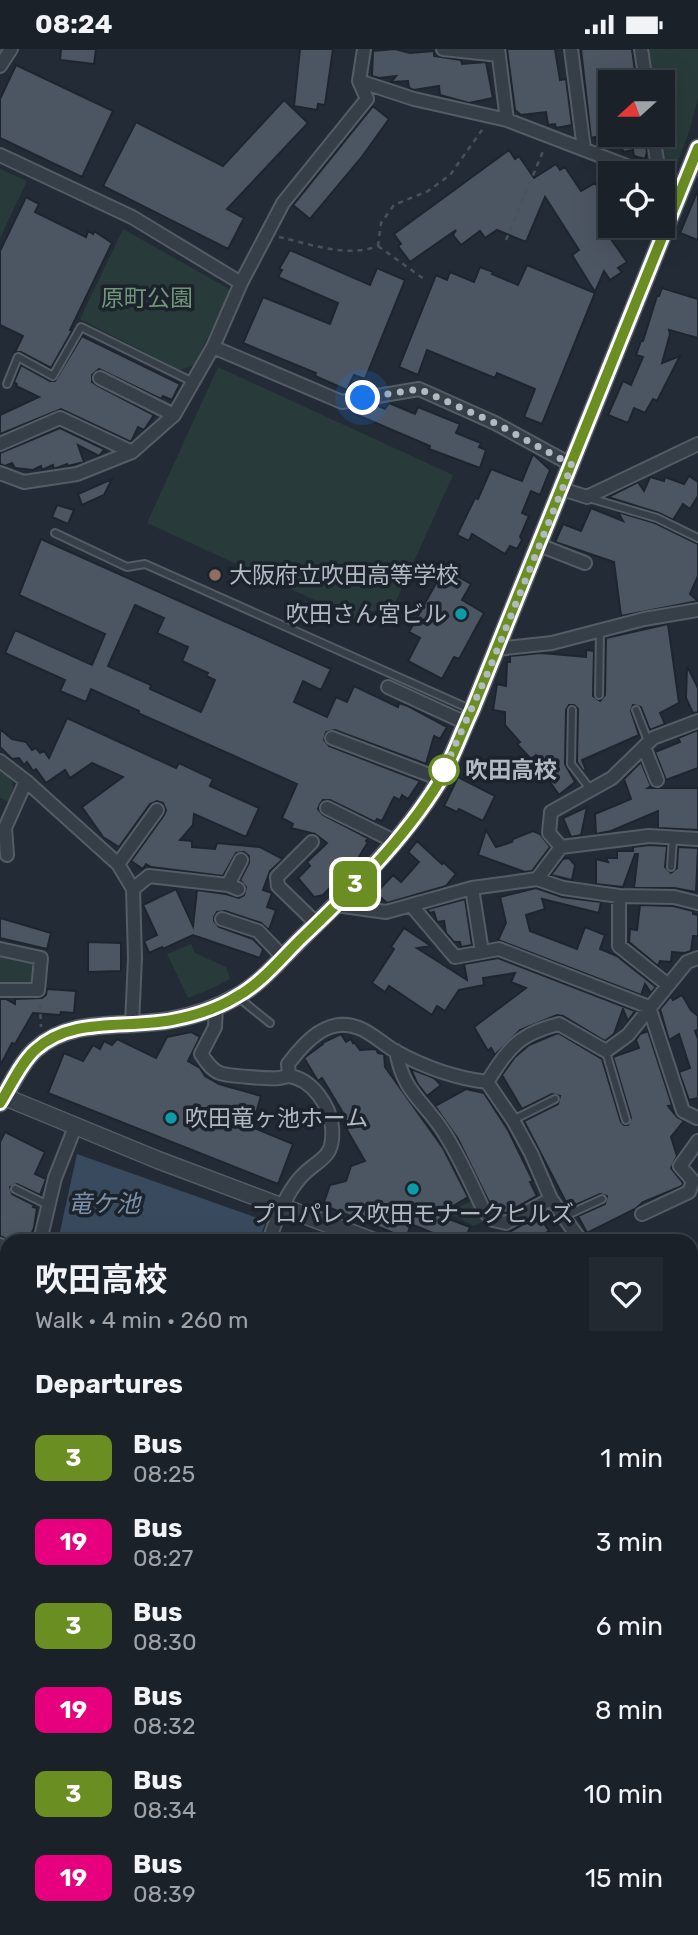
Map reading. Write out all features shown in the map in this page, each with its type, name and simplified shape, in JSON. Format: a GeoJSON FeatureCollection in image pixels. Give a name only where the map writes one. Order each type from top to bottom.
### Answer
{"type":"FeatureCollection","features":[{"type":"Feature","properties":{"kind":"street"},"geometry":{"type":"LineString","coordinates":[[0,66],[11,49]]}},
{"type":"Feature","properties":{"kind":"street"},"geometry":{"type":"LineString","coordinates":[[0,473],[24,482],[77,474],[132,452],[174,415],[213,347],[241,283],[283,203],[367,99],[359,81],[364,49]]}},
{"type":"Feature","properties":{"kind":"street"},"geometry":{"type":"LineString","coordinates":[[443,49],[498,52],[508,120]]}},
{"type":"Feature","properties":{"kind":"street"},"geometry":{"type":"LineString","coordinates":[[571,49],[584,149]]}},
{"type":"Feature","properties":{"kind":"street"},"geometry":{"type":"LineString","coordinates":[[641,49],[644,70]]}},
{"type":"Feature","properties":{"kind":"street"},"geometry":{"type":"LineString","coordinates":[[359,81],[414,99],[508,120],[614,161]]}},
{"type":"Feature","properties":{"kind":"street"},"geometry":{"type":"LineString","coordinates":[[355,1234],[1,1099],[32,1052],[47,1040],[64,1032],[86,1027],[172,1020],[238,996],[263,977],[396,842],[440,779],[469,716],[698,148]]}},
{"type":"Feature","properties":{"kind":"street"},"geometry":{"type":"LineString","coordinates":[[0,155],[132,217],[241,283]]}},
{"type":"Feature","properties":{"kind":"street"},"geometry":{"type":"LineString","coordinates":[[675,184],[683,186]]}},
{"type":"Feature","properties":{"kind":"street"},"geometry":{"type":"LineString","coordinates":[[213,347],[342,402],[419,389],[495,423],[572,465]]}},
{"type":"Feature","properties":{"kind":"street"},"geometry":{"type":"LineString","coordinates":[[100,378],[174,415]]}},
{"type":"Feature","properties":{"kind":"street"},"geometry":{"type":"LineString","coordinates":[[0,444],[60,418],[132,452]]}},
{"type":"Feature","properties":{"kind":"street"},"geometry":{"type":"LineString","coordinates":[[562,489],[587,497],[698,444]]}},
{"type":"Feature","properties":{"kind":"street"},"geometry":{"type":"LineString","coordinates":[[539,545],[585,563]]}},
{"type":"Feature","properties":{"kind":"street"},"geometry":{"type":"LineString","coordinates":[[497,649],[552,643],[643,619],[698,610]]}},
{"type":"Feature","properties":{"kind":"street"},"geometry":{"type":"LineString","coordinates":[[388,687],[469,716]]}},
{"type":"Feature","properties":{"kind":"street"},"geometry":{"type":"LineString","coordinates":[[561,847],[549,833],[551,812],[612,778],[653,739],[698,721]]}},
{"type":"Feature","properties":{"kind":"street"},"geometry":{"type":"LineString","coordinates":[[332,738],[440,779]]}},
{"type":"Feature","properties":{"kind":"street"},"geometry":{"type":"LineString","coordinates":[[646,745],[657,780]]}},
{"type":"Feature","properties":{"kind":"street"},"geometry":{"type":"LineString","coordinates":[[0,761],[118,864],[133,889],[135,958],[132,1024]]}},
{"type":"Feature","properties":{"kind":"street"},"geometry":{"type":"LineString","coordinates":[[7,855],[5,828],[26,781]]}},
{"type":"Feature","properties":{"kind":"street"},"geometry":{"type":"LineString","coordinates":[[327,808],[396,842]]}},
{"type":"Feature","properties":{"kind":"street"},"geometry":{"type":"LineString","coordinates":[[118,864],[156,810]]}},
{"type":"Feature","properties":{"kind":"street"},"geometry":{"type":"LineString","coordinates":[[537,879],[561,847],[649,836],[698,839]]}},
{"type":"Feature","properties":{"kind":"street"},"geometry":{"type":"LineString","coordinates":[[312,842],[276,877],[278,886],[317,924]]}},
{"type":"Feature","properties":{"kind":"street"},"geometry":{"type":"LineString","coordinates":[[133,889],[149,876],[233,887],[241,860]]}},
{"type":"Feature","properties":{"kind":"street"},"geometry":{"type":"LineString","coordinates":[[336,905],[386,912],[472,888],[537,879],[563,888],[619,896],[674,897],[698,903]]}},
{"type":"Feature","properties":{"kind":"street"},"geometry":{"type":"LineString","coordinates":[[472,888],[482,952]]}},
{"type":"Feature","properties":{"kind":"street"},"geometry":{"type":"LineString","coordinates":[[619,896],[619,946],[668,985]]}},
{"type":"Feature","properties":{"kind":"street"},"geometry":{"type":"LineString","coordinates":[[411,905],[455,957],[499,949],[649,1007]]}},
{"type":"Feature","properties":{"kind":"street"},"geometry":{"type":"LineString","coordinates":[[222,919],[258,930],[283,957]]}},
{"type":"Feature","properties":{"kind":"street"},"geometry":{"type":"LineString","coordinates":[[0,949],[41,958],[38,990],[0,990]]}},
{"type":"Feature","properties":{"kind":"street"},"geometry":{"type":"LineString","coordinates":[[487,1082],[509,1049],[538,1030],[559,1024],[606,1051],[628,1035],[687,962],[698,958]]}},
{"type":"Feature","properties":{"kind":"street"},"geometry":{"type":"LineString","coordinates":[[216,1006],[215,1027],[201,1054],[210,1066],[220,1074],[277,1079],[289,1076],[306,1083],[321,1096],[332,1125],[331,1146],[324,1160],[300,1177],[276,1216],[271,1234]]}},
{"type":"Feature","properties":{"kind":"street"},"geometry":{"type":"LineString","coordinates":[[649,1007],[683,1111],[698,1118]]}},
{"type":"Feature","properties":{"kind":"street"},"geometry":{"type":"LineString","coordinates":[[289,1076],[288,1064],[305,1042],[320,1031],[340,1024],[358,1027],[396,1051],[457,1078],[487,1082],[513,1120],[551,1199],[576,1234]]}},
{"type":"Feature","properties":{"kind":"street"},"geometry":{"type":"LineString","coordinates":[[396,1051],[400,1071],[408,1089],[444,1132],[484,1211],[493,1220],[506,1223],[551,1199]]}},
{"type":"Feature","properties":{"kind":"street"},"geometry":{"type":"LineString","coordinates":[[42,1234],[55,1178],[75,1127]]}},
{"type":"Feature","properties":{"kind":"street"},"geometry":{"type":"LineString","coordinates":[[642,1214],[689,1192],[693,1181],[680,1166],[698,1141]]}},
{"type":"Feature","properties":{"kind":"lane"},"geometry":{"type":"LineString","coordinates":[[7,384],[18,357],[53,376],[81,327],[193,381]]}},
{"type":"Feature","properties":{"kind":"lane"},"geometry":{"type":"LineString","coordinates":[[587,497],[657,518],[698,537]]}},
{"type":"Feature","properties":{"kind":"lane"},"geometry":{"type":"LineString","coordinates":[[55,533],[127,568],[145,564],[469,716]]}},
{"type":"Feature","properties":{"kind":"lane"},"geometry":{"type":"LineString","coordinates":[[599,695],[600,630]]}},
{"type":"Feature","properties":{"kind":"lane"},"geometry":{"type":"LineString","coordinates":[[572,710],[571,764],[591,790]]}},
{"type":"Feature","properties":{"kind":"lane"},"geometry":{"type":"LineString","coordinates":[[636,710],[646,745]]}},
{"type":"Feature","properties":{"kind":"lane"},"geometry":{"type":"LineString","coordinates":[[671,867],[673,838]]}},
{"type":"Feature","properties":{"kind":"lane"},"geometry":{"type":"LineString","coordinates":[[238,996],[270,1023]]}},
{"type":"Feature","properties":{"kind":"lane"},"geometry":{"type":"LineString","coordinates":[[606,1051],[626,1120]]}},
{"type":"Feature","properties":{"kind":"lane"},"geometry":{"type":"LineString","coordinates":[[513,1120],[555,1099]]}},
{"type":"Feature","properties":{"kind":"lane"},"geometry":{"type":"LineString","coordinates":[[15,1189],[48,1205]]}},
{"type":"Feature","properties":{"kind":"lane"},"geometry":{"type":"LineString","coordinates":[[565,1216],[602,1199]]}},
{"type":"Feature","properties":{"kind":"path"},"geometry":{"type":"LineString","coordinates":[[379,246],[381,223],[394,205],[428,191],[450,175],[485,125]]}},
{"type":"Feature","properties":{"kind":"path"},"geometry":{"type":"LineString","coordinates":[[506,240],[545,146]]}},
{"type":"Feature","properties":{"kind":"path"},"geometry":{"type":"LineString","coordinates":[[265,234],[351,250],[364,251],[379,246]]}},
{"type":"Feature","properties":{"kind":"path"},"geometry":{"type":"LineString","coordinates":[[379,246],[424,279]]}},
{"type":"Feature","properties":{"kind":"path"},"geometry":{"type":"LineString","coordinates":[[38,990],[41,1027]]}},
{"type":"Feature","properties":{"kind":"green space"},"geometry":{"type":"Polygon","coordinates":[[[646,49],[698,49],[698,98],[675,169],[675,161],[663,161],[661,147],[676,147],[676,70],[649,70],[646,49]]]}},
{"type":"Feature","properties":{"kind":"green space"},"geometry":{"type":"Polygon","coordinates":[[[0,169],[27,181],[0,238],[0,169]]]}},
{"type":"Feature","properties":{"kind":"green space","name":"原町公園"},"geometry":{"type":"Polygon","coordinates":[[[123,229],[231,290],[194,365],[180,370],[80,319],[123,229]]]}},
{"type":"Feature","properties":{"kind":"green space"},"geometry":{"type":"Polygon","coordinates":[[[218,367],[453,475],[396,601],[356,619],[147,523],[218,367]]]}},
{"type":"Feature","properties":{"kind":"green space"},"geometry":{"type":"Polygon","coordinates":[[[0,770],[13,784],[9,802],[0,798],[0,770]]]}},
{"type":"Feature","properties":{"kind":"green space"},"geometry":{"type":"Polygon","coordinates":[[[191,944],[195,953],[226,967],[230,979],[188,998],[167,954],[191,944]]]}},
{"type":"Feature","properties":{"kind":"green space"},"geometry":{"type":"Polygon","coordinates":[[[0,956],[31,961],[35,966],[34,979],[29,985],[0,984],[0,956]]]}},
{"type":"Feature","properties":{"kind":"green space"},"geometry":{"type":"Polygon","coordinates":[[[472,1201],[484,1221],[474,1226],[446,1212],[472,1201]]]}},
{"type":"Feature","properties":{"kind":"water","name":"竜ケ池"},"geometry":{"type":"Polygon","coordinates":[[[77,1154],[266,1221],[261,1234],[60,1234],[77,1154]]]}},
{"type":"Feature","properties":{"kind":"building"},"geometry":{"type":"Polygon","coordinates":[[[61,49],[96,49],[94,64],[60,60],[61,49]]]}},
{"type":"Feature","properties":{"kind":"building"},"geometry":{"type":"Polygon","coordinates":[[[300,49],[333,49],[325,105],[318,104],[317,110],[294,106],[300,49]]]}},
{"type":"Feature","properties":{"kind":"building"},"geometry":{"type":"Polygon","coordinates":[[[395,49],[410,53],[434,51],[434,56],[461,60],[462,64],[486,62],[493,98],[469,103],[440,95],[439,86],[414,90],[409,88],[408,81],[391,82],[396,76],[372,76],[373,51],[395,49]]]}},
{"type":"Feature","properties":{"kind":"building"},"geometry":{"type":"Polygon","coordinates":[[[507,49],[555,49],[560,80],[566,79],[572,125],[556,128],[555,124],[548,125],[546,112],[521,115],[515,110],[507,49]]]}},
{"type":"Feature","properties":{"kind":"building"},"geometry":{"type":"Polygon","coordinates":[[[581,49],[632,49],[635,70],[598,70],[598,142],[595,137],[591,138],[581,49]]]}},
{"type":"Feature","properties":{"kind":"building"},"geometry":{"type":"Polygon","coordinates":[[[16,65],[113,111],[82,177],[0,138],[0,99],[16,65]]]}},
{"type":"Feature","properties":{"kind":"building"},"geometry":{"type":"Polygon","coordinates":[[[284,100],[308,123],[227,209],[244,218],[228,249],[103,186],[136,122],[223,166],[284,100]]]}},
{"type":"Feature","properties":{"kind":"building"},"geometry":{"type":"Polygon","coordinates":[[[373,106],[389,119],[361,158],[310,219],[293,205],[373,106]]]}},
{"type":"Feature","properties":{"kind":"building"},"geometry":{"type":"Polygon","coordinates":[[[622,147],[646,147],[647,152],[645,159],[634,156],[633,150],[623,152],[622,147]]]}},
{"type":"Feature","properties":{"kind":"building"},"geometry":{"type":"Polygon","coordinates":[[[509,150],[515,159],[519,156],[534,178],[556,164],[560,170],[565,167],[581,191],[595,183],[598,188],[598,238],[613,238],[627,262],[618,268],[622,272],[610,280],[604,271],[595,292],[572,255],[579,250],[545,197],[526,242],[497,230],[485,238],[480,231],[461,245],[453,235],[456,230],[410,262],[398,246],[401,244],[394,234],[509,150]]]}},
{"type":"Feature","properties":{"kind":"building"},"geometry":{"type":"Polygon","coordinates":[[[698,190],[698,240],[680,233],[698,190]]]}},
{"type":"Feature","properties":{"kind":"building"},"geometry":{"type":"Polygon","coordinates":[[[26,197],[39,204],[35,212],[86,237],[88,231],[93,234],[94,231],[112,243],[70,330],[72,331],[51,368],[21,352],[15,352],[23,336],[0,325],[0,251],[26,197]]]}},
{"type":"Feature","properties":{"kind":"building"},"geometry":{"type":"Polygon","coordinates":[[[290,250],[370,285],[377,268],[405,280],[365,379],[354,375],[347,390],[315,376],[316,373],[243,343],[263,297],[330,324],[338,303],[278,277],[282,270],[279,269],[290,250]]]}},
{"type":"Feature","properties":{"kind":"building"},"geometry":{"type":"Polygon","coordinates":[[[527,265],[595,293],[542,424],[524,417],[535,389],[497,373],[495,378],[427,350],[418,375],[399,367],[436,275],[447,280],[450,272],[474,282],[480,267],[518,285],[527,265]]]}},
{"type":"Feature","properties":{"kind":"building"},"geometry":{"type":"Polygon","coordinates":[[[662,288],[698,299],[698,338],[669,330],[662,363],[680,356],[657,401],[653,399],[645,413],[634,408],[628,423],[608,415],[623,381],[631,385],[643,357],[636,355],[662,288]]]}},
{"type":"Feature","properties":{"kind":"building"},"geometry":{"type":"Polygon","coordinates":[[[82,336],[180,384],[172,400],[163,396],[161,399],[99,369],[92,375],[92,382],[154,415],[144,430],[138,427],[131,442],[61,409],[0,434],[0,415],[39,397],[16,386],[14,382],[21,365],[50,381],[55,381],[82,336]]]}},
{"type":"Feature","properties":{"kind":"building"},"geometry":{"type":"Polygon","coordinates":[[[389,403],[415,414],[418,407],[460,424],[456,433],[481,443],[479,447],[486,450],[480,468],[429,449],[430,446],[355,414],[358,408],[371,408],[376,405],[385,409],[389,403]]]}},
{"type":"Feature","properties":{"kind":"building"},"geometry":{"type":"Polygon","coordinates":[[[60,428],[106,450],[105,452],[99,456],[78,445],[84,462],[54,469],[53,465],[42,470],[41,466],[33,470],[15,468],[12,463],[5,466],[0,464],[0,453],[60,428]]]}},
{"type":"Feature","properties":{"kind":"building"},"geometry":{"type":"Polygon","coordinates":[[[533,454],[550,470],[540,495],[531,491],[522,513],[529,516],[517,549],[510,546],[505,554],[472,534],[469,541],[457,535],[475,498],[478,499],[491,469],[522,481],[533,454]]]}},
{"type":"Feature","properties":{"kind":"building"},"geometry":{"type":"Polygon","coordinates":[[[689,476],[698,482],[698,496],[690,509],[683,504],[673,520],[608,497],[638,482],[644,491],[650,477],[664,481],[665,477],[684,484],[689,476]]]}},
{"type":"Feature","properties":{"kind":"building"},"geometry":{"type":"Polygon","coordinates":[[[112,479],[104,495],[82,505],[78,494],[112,479]]]}},
{"type":"Feature","properties":{"kind":"building"},"geometry":{"type":"Polygon","coordinates":[[[57,505],[74,510],[68,524],[52,517],[57,505]]]}},
{"type":"Feature","properties":{"kind":"building"},"geometry":{"type":"Polygon","coordinates":[[[591,508],[623,521],[618,512],[655,523],[698,544],[698,576],[690,594],[698,601],[621,616],[614,562],[555,542],[563,524],[581,531],[591,508]]]}},
{"type":"Feature","properties":{"kind":"building"},"geometry":{"type":"Polygon","coordinates":[[[41,539],[331,669],[321,690],[303,681],[294,702],[327,717],[336,697],[347,702],[354,686],[398,707],[399,703],[408,706],[447,727],[440,739],[434,736],[426,764],[335,730],[326,732],[324,740],[329,746],[420,781],[408,799],[402,795],[400,800],[394,797],[382,821],[377,819],[375,822],[330,800],[323,800],[318,809],[323,815],[368,838],[368,842],[357,860],[323,895],[314,897],[298,878],[310,866],[307,862],[327,843],[315,834],[291,828],[293,824],[282,818],[297,784],[138,713],[139,711],[91,689],[86,702],[60,691],[65,680],[5,653],[15,630],[92,665],[105,634],[19,595],[41,539]],[[135,605],[108,666],[201,712],[215,680],[206,676],[208,673],[182,661],[188,647],[157,633],[164,618],[135,605]]]}},
{"type":"Feature","properties":{"kind":"building"},"geometry":{"type":"Polygon","coordinates":[[[444,569],[471,584],[462,600],[484,613],[459,659],[454,657],[442,679],[408,661],[420,638],[409,632],[444,569]]]}},
{"type":"Feature","properties":{"kind":"building"},"geometry":{"type":"Polygon","coordinates":[[[668,624],[679,703],[660,713],[665,724],[650,730],[641,707],[633,705],[631,711],[639,735],[582,760],[586,770],[583,771],[577,762],[578,709],[569,705],[566,710],[565,764],[575,782],[559,795],[536,755],[531,759],[517,744],[520,742],[505,725],[505,712],[493,710],[497,684],[506,686],[507,662],[510,662],[510,656],[541,653],[586,657],[586,650],[594,651],[593,696],[600,701],[605,695],[606,638],[668,624]]]}},
{"type":"Feature","properties":{"kind":"building"},"geometry":{"type":"Polygon","coordinates":[[[687,666],[698,688],[698,712],[693,713],[686,698],[687,666]]]}},
{"type":"Feature","properties":{"kind":"building"},"geometry":{"type":"Polygon","coordinates":[[[67,718],[176,768],[179,763],[213,779],[210,786],[259,808],[246,837],[194,814],[193,825],[180,840],[192,841],[192,847],[215,849],[217,843],[260,847],[283,859],[270,871],[263,890],[272,893],[267,907],[276,910],[269,930],[261,923],[225,911],[217,912],[214,917],[219,927],[253,939],[263,949],[260,958],[193,935],[149,953],[144,941],[157,935],[143,905],[176,889],[193,926],[197,890],[239,898],[244,895],[246,887],[240,880],[249,863],[249,856],[244,852],[236,853],[223,876],[151,867],[146,864],[143,869],[131,861],[164,815],[166,810],[163,803],[157,801],[150,804],[119,847],[103,837],[82,807],[123,777],[92,763],[70,778],[65,770],[46,783],[36,769],[33,771],[27,762],[24,765],[19,758],[12,759],[0,747],[0,729],[12,739],[26,742],[32,750],[36,748],[40,753],[44,751],[49,758],[67,718]]]}},
{"type":"Feature","properties":{"kind":"building"},"geometry":{"type":"Polygon","coordinates":[[[698,730],[698,768],[666,780],[655,752],[680,742],[678,738],[698,730]]]}},
{"type":"Feature","properties":{"kind":"building"},"geometry":{"type":"Polygon","coordinates":[[[641,762],[651,786],[648,788],[698,788],[698,830],[658,828],[658,811],[611,831],[596,834],[595,814],[631,799],[624,779],[641,762]]]}},
{"type":"Feature","properties":{"kind":"building"},"geometry":{"type":"Polygon","coordinates":[[[458,777],[495,796],[483,821],[459,809],[457,812],[444,806],[458,777]]]}},
{"type":"Feature","properties":{"kind":"building"},"geometry":{"type":"Polygon","coordinates":[[[587,807],[581,835],[571,837],[563,818],[587,807]]]}},
{"type":"Feature","properties":{"kind":"building"},"geometry":{"type":"Polygon","coordinates":[[[486,830],[496,847],[533,831],[540,834],[550,847],[532,871],[525,872],[478,855],[486,830]]]}},
{"type":"Feature","properties":{"kind":"building"},"geometry":{"type":"Polygon","coordinates":[[[417,841],[456,874],[446,886],[387,903],[376,893],[393,875],[401,882],[419,862],[408,852],[417,841]]]}},
{"type":"Feature","properties":{"kind":"building"},"geometry":{"type":"Polygon","coordinates":[[[667,846],[665,867],[671,873],[677,868],[678,847],[698,848],[696,892],[674,888],[634,888],[638,854],[635,854],[623,887],[596,884],[596,859],[608,862],[606,858],[617,858],[617,851],[633,851],[633,847],[667,846]]]}},
{"type":"Feature","properties":{"kind":"building"},"geometry":{"type":"Polygon","coordinates":[[[569,858],[575,865],[572,880],[551,875],[563,859],[569,858]]]}},
{"type":"Feature","properties":{"kind":"building"},"geometry":{"type":"Polygon","coordinates":[[[536,888],[562,897],[601,902],[599,913],[542,899],[545,909],[526,915],[530,931],[577,949],[585,927],[605,935],[600,949],[617,956],[656,987],[651,993],[645,984],[641,995],[498,940],[506,923],[500,897],[536,888]]]}},
{"type":"Feature","properties":{"kind":"building"},"geometry":{"type":"Polygon","coordinates":[[[465,899],[472,945],[461,947],[460,942],[454,942],[446,933],[444,921],[437,922],[434,912],[429,913],[428,909],[465,899]]]}},
{"type":"Feature","properties":{"kind":"building"},"geometry":{"type":"Polygon","coordinates":[[[640,905],[673,906],[698,915],[698,936],[693,936],[691,951],[672,952],[671,962],[660,961],[658,966],[629,942],[630,929],[637,930],[640,905]]]}},
{"type":"Feature","properties":{"kind":"building"},"geometry":{"type":"Polygon","coordinates":[[[0,918],[51,933],[47,949],[0,938],[0,918]]]}},
{"type":"Feature","properties":{"kind":"building"},"geometry":{"type":"Polygon","coordinates":[[[404,928],[431,946],[417,948],[467,980],[464,964],[498,958],[635,1011],[628,1021],[623,1009],[614,1034],[605,1041],[557,1015],[520,1030],[495,1055],[491,1048],[488,1051],[474,1027],[526,988],[511,982],[515,973],[483,978],[484,985],[459,990],[445,1011],[437,1006],[432,1015],[389,986],[385,992],[372,983],[404,928]]]}},
{"type":"Feature","properties":{"kind":"building"},"geometry":{"type":"Polygon","coordinates":[[[88,942],[121,943],[121,971],[88,972],[88,942]]]}},
{"type":"Feature","properties":{"kind":"building"},"geometry":{"type":"Polygon","coordinates":[[[47,989],[76,991],[74,1013],[33,1013],[0,1066],[0,999],[15,1004],[15,999],[42,998],[47,989]]]}},
{"type":"Feature","properties":{"kind":"building"},"geometry":{"type":"Polygon","coordinates":[[[682,995],[698,1016],[698,1029],[695,1031],[698,1039],[698,1098],[689,1100],[679,1072],[690,1068],[679,1034],[669,1040],[660,1009],[671,996],[673,1000],[682,995]]]}},
{"type":"Feature","properties":{"kind":"building"},"geometry":{"type":"Polygon","coordinates":[[[648,1031],[672,1105],[668,1106],[684,1121],[671,1137],[677,1156],[671,1168],[683,1183],[682,1186],[643,1202],[635,1209],[587,1233],[578,1216],[605,1204],[607,1196],[600,1194],[573,1206],[571,1202],[567,1204],[524,1121],[558,1104],[560,1096],[552,1094],[522,1109],[502,1075],[515,1057],[529,1045],[558,1033],[602,1059],[621,1122],[628,1125],[631,1118],[613,1057],[639,1048],[636,1040],[640,1034],[648,1031]]]}},
{"type":"Feature","properties":{"kind":"building","name":"吹田竜ヶ池ホーム"},"geometry":{"type":"Polygon","coordinates":[[[191,1032],[200,1037],[188,1061],[219,1084],[261,1096],[252,1127],[293,1144],[278,1184],[48,1093],[64,1053],[83,1061],[93,1045],[100,1049],[104,1041],[112,1045],[117,1039],[156,1058],[167,1037],[191,1032]]]}},
{"type":"Feature","properties":{"kind":"building"},"geometry":{"type":"Polygon","coordinates":[[[341,1034],[346,1042],[351,1039],[360,1050],[376,1049],[378,1053],[384,1054],[385,1067],[443,1148],[468,1197],[438,1215],[470,1227],[468,1234],[435,1234],[411,1224],[407,1234],[396,1234],[323,1205],[330,1185],[346,1181],[351,1166],[365,1161],[340,1118],[345,1116],[322,1078],[318,1081],[304,1058],[322,1043],[341,1034]]]}},
{"type":"Feature","properties":{"kind":"building"},"geometry":{"type":"Polygon","coordinates":[[[411,1069],[434,1078],[441,1085],[427,1096],[411,1069]]]}},
{"type":"Feature","properties":{"kind":"building"},"geometry":{"type":"Polygon","coordinates":[[[466,1089],[484,1093],[508,1130],[533,1181],[530,1182],[537,1196],[506,1213],[497,1212],[491,1206],[458,1139],[435,1106],[466,1089]]]}},
{"type":"Feature","properties":{"kind":"building"},"geometry":{"type":"Polygon","coordinates":[[[5,1132],[45,1152],[35,1174],[46,1179],[40,1195],[17,1184],[10,1187],[12,1194],[37,1208],[31,1234],[0,1234],[0,1142],[5,1132]]]}},
{"type":"Feature","properties":{"kind":"building"},"geometry":{"type":"Polygon","coordinates":[[[543,1213],[545,1216],[539,1216],[549,1231],[544,1234],[508,1233],[543,1213]]]}},
{"type":"Feature","properties":{"kind":"bus line","name":"3"},"geometry":{"type":"LineString","coordinates":[[0,1103],[32,1052],[47,1040],[64,1032],[86,1027],[172,1020],[238,996],[263,977],[336,905],[396,842],[419,812],[440,779],[472,710],[698,148]]}},
{"type":"Feature","properties":{"kind":"place","name":"大阪府立吹田高等学校"},"geometry":{"type":"Point","coordinates":[215,575]}},
{"type":"Feature","properties":{"kind":"place","name":"吹田さん宮ビル"},"geometry":{"type":"Point","coordinates":[461,614]}},
{"type":"Feature","properties":{"kind":"place","name":"吹田高校"},"geometry":{"type":"Point","coordinates":[444,770]}},
{"type":"Feature","properties":{"kind":"place","name":"吹田竜ヶ池ホーム"},"geometry":{"type":"Point","coordinates":[171,1118]}},
{"type":"Feature","properties":{"kind":"place","name":"プロパレス吹田モナークヒルズ"},"geometry":{"type":"Point","coordinates":[413,1189]}},
{"type":"Feature","properties":{"kind":"route"},"geometry":{"type":"LineString","coordinates":[[363,398],[419,389],[495,423],[572,465],[489,670],[440,779],[444,770]]}}]}
